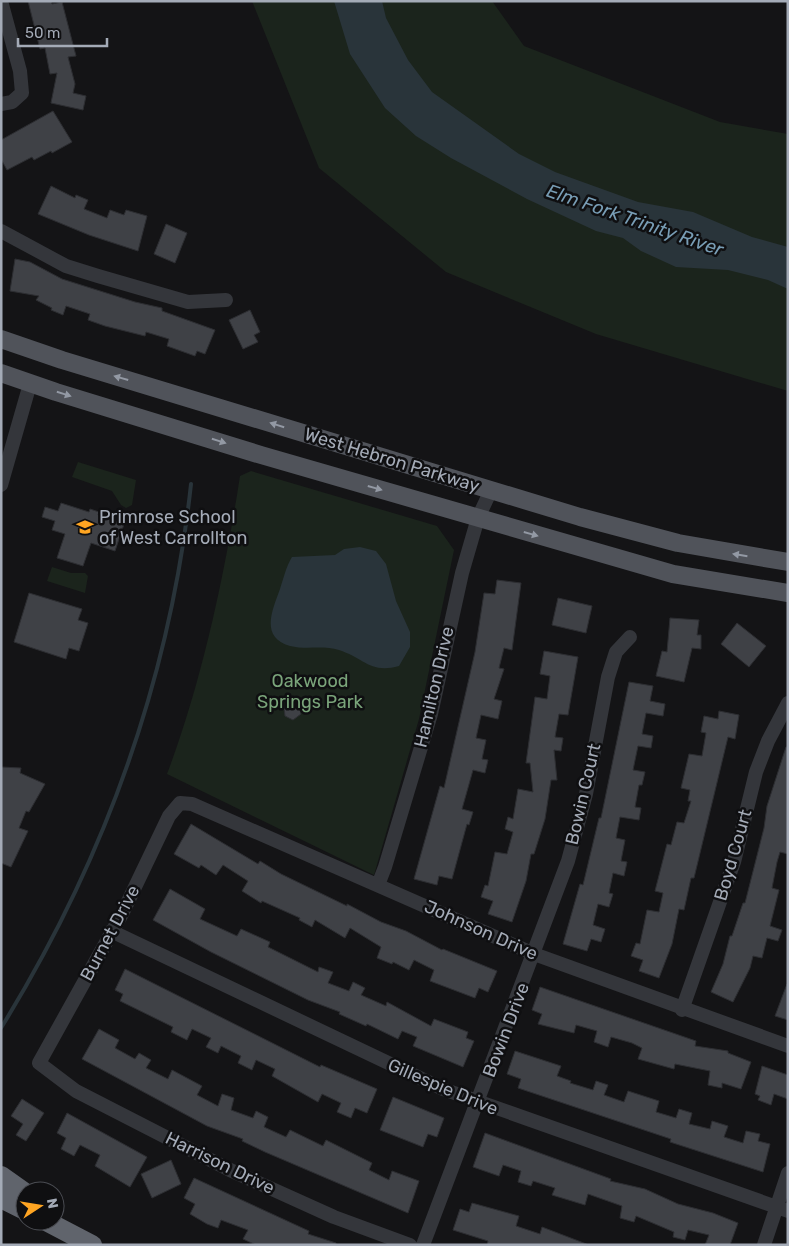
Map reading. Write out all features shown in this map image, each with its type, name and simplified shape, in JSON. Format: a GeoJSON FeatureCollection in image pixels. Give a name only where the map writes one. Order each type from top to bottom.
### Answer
{"type":"FeatureCollection","features":[{"type":"Feature","properties":{"kind":"highway"},"geometry":{"type":"LineString","coordinates":[[1,1176],[15,1186]]}},
{"type":"Feature","properties":{"kind":"highway"},"geometry":{"type":"LineString","coordinates":[[1,1198],[15,1205]]}},
{"type":"Feature","properties":{"kind":"highway"},"geometry":{"type":"LineString","coordinates":[[65,1224],[93,1245]]}},
{"type":"Feature","properties":{"kind":"highway"},"geometry":{"type":"LineString","coordinates":[[65,1231],[93,1245]]}},
{"type":"Feature","properties":{"kind":"main road","name":"West Hebron Parkway"},"geometry":{"type":"LineString","coordinates":[[1,339],[62,360],[491,490],[678,543],[788,562]]}},
{"type":"Feature","properties":{"kind":"main road","name":"West Hebron Parkway"},"geometry":{"type":"LineString","coordinates":[[1,373],[30,384],[478,518],[673,574],[788,593]]}},
{"type":"Feature","properties":{"kind":"street"},"geometry":{"type":"LineString","coordinates":[[1,2],[20,71],[22,93],[12,102],[1,104]]}},
{"type":"Feature","properties":{"kind":"street"},"geometry":{"type":"LineString","coordinates":[[1,231],[66,266],[98,276],[188,302],[226,300]]}},
{"type":"Feature","properties":{"kind":"street"},"geometry":{"type":"LineString","coordinates":[[1,485],[30,384]]}},
{"type":"Feature","properties":{"kind":"street","name":"Hamilton Drive"},"geometry":{"type":"LineString","coordinates":[[378,885],[431,714],[453,603],[478,518],[491,490]]}},
{"type":"Feature","properties":{"kind":"street","name":"Bowin Court"},"geometry":{"type":"LineString","coordinates":[[534,954],[570,852],[586,794],[608,677],[616,652],[630,637]]}},
{"type":"Feature","properties":{"kind":"street","name":"Boyd Court"},"geometry":{"type":"LineString","coordinates":[[682,1010],[734,862],[756,772],[768,741],[788,703]]}},
{"type":"Feature","properties":{"kind":"street","name":"Johnson Drive"},"geometry":{"type":"LineString","coordinates":[[180,803],[192,804],[534,954],[682,1010],[788,1046]]}},
{"type":"Feature","properties":{"kind":"street","name":"Burnet Drive"},"geometry":{"type":"LineString","coordinates":[[39,1063],[123,912],[169,816],[180,803]]}},
{"type":"Feature","properties":{"kind":"street","name":"Gillespie Drive"},"geometry":{"type":"LineString","coordinates":[[111,931],[376,1058],[478,1103],[782,1210]]}},
{"type":"Feature","properties":{"kind":"street","name":"Bowin Drive"},"geometry":{"type":"LineString","coordinates":[[423,1245],[534,954]]}},
{"type":"Feature","properties":{"kind":"street","name":"Harrison Drive"},"geometry":{"type":"LineString","coordinates":[[39,1063],[76,1091],[230,1170],[334,1217],[410,1245]]}},
{"type":"Feature","properties":{"kind":"street"},"geometry":{"type":"LineString","coordinates":[[764,1245],[782,1210],[788,1174]]}},
{"type":"Feature","properties":{"kind":"green space"},"geometry":{"type":"Polygon","coordinates":[[[252,1],[492,1],[524,46],[720,122],[788,134],[788,391],[596,334],[446,272],[319,168],[252,1]]]}},
{"type":"Feature","properties":{"kind":"green space"},"geometry":{"type":"Polygon","coordinates":[[[78,462],[136,480],[132,505],[126,508],[121,505],[112,491],[72,477],[78,462]]]}},
{"type":"Feature","properties":{"kind":"green space","name":"Oakwood Springs Park"},"geometry":{"type":"Polygon","coordinates":[[[251,471],[437,526],[454,550],[419,719],[374,875],[167,774],[180,739],[202,665],[220,589],[240,476],[251,471]]]}},
{"type":"Feature","properties":{"kind":"green space"},"geometry":{"type":"Polygon","coordinates":[[[52,567],[71,573],[85,573],[88,576],[85,593],[47,581],[52,567]]]}},
{"type":"Feature","properties":{"kind":"water","name":"Elm Fork Trinity River"},"geometry":{"type":"Polygon","coordinates":[[[334,1],[382,1],[386,18],[408,60],[432,92],[519,154],[555,172],[638,202],[693,212],[752,237],[788,247],[788,289],[768,280],[728,270],[676,267],[641,251],[623,238],[596,231],[527,199],[451,158],[416,136],[385,108],[350,54],[334,1]]]}},
{"type":"Feature","properties":{"kind":"water"},"geometry":{"type":"Polygon","coordinates":[[[360,547],[376,551],[386,564],[396,601],[410,632],[410,647],[399,666],[389,668],[374,667],[339,650],[290,646],[280,642],[274,636],[271,629],[274,605],[292,557],[335,555],[344,549],[360,547]]]}},
{"type":"Feature","properties":{"kind":"building"},"geometry":{"type":"Polygon","coordinates":[[[28,1],[51,1],[52,4],[62,2],[76,56],[68,57],[75,84],[73,93],[86,96],[83,110],[51,103],[57,73],[50,74],[45,48],[40,49],[28,1]]]}},
{"type":"Feature","properties":{"kind":"building"},"geometry":{"type":"Polygon","coordinates":[[[53,111],[72,142],[52,153],[51,151],[34,160],[32,157],[7,170],[1,159],[1,140],[53,111]]]}},
{"type":"Feature","properties":{"kind":"building"},"geometry":{"type":"Polygon","coordinates":[[[51,186],[75,198],[76,195],[88,200],[84,209],[107,218],[110,210],[124,215],[126,210],[147,216],[138,251],[89,235],[38,214],[51,186]]]}},
{"type":"Feature","properties":{"kind":"building"},"geometry":{"type":"Polygon","coordinates":[[[166,224],[187,233],[175,263],[154,254],[166,224]]]}},
{"type":"Feature","properties":{"kind":"building"},"geometry":{"type":"Polygon","coordinates":[[[15,259],[30,262],[62,279],[135,302],[162,308],[162,311],[215,330],[205,354],[197,351],[195,356],[167,346],[169,339],[146,332],[145,336],[105,326],[88,320],[90,314],[66,306],[63,315],[36,300],[39,296],[10,291],[15,259]]]}},
{"type":"Feature","properties":{"kind":"building"},"geometry":{"type":"Polygon","coordinates":[[[250,310],[260,332],[254,335],[258,342],[243,349],[229,320],[250,310]]]}},
{"type":"Feature","properties":{"kind":"building"},"geometry":{"type":"Polygon","coordinates":[[[61,503],[89,512],[90,509],[99,512],[98,515],[124,524],[115,551],[91,543],[83,566],[57,558],[65,534],[52,530],[55,521],[42,517],[45,507],[58,511],[61,503]]]}},
{"type":"Feature","properties":{"kind":"building"},"geometry":{"type":"Polygon","coordinates":[[[497,580],[521,583],[512,650],[504,648],[499,668],[504,669],[494,699],[502,701],[498,719],[481,715],[476,738],[486,740],[482,759],[488,760],[485,773],[473,770],[462,809],[473,812],[469,825],[467,824],[452,879],[439,876],[437,885],[414,879],[440,786],[444,788],[475,652],[484,593],[495,594],[497,580]]]}},
{"type":"Feature","properties":{"kind":"building"},"geometry":{"type":"Polygon","coordinates":[[[29,593],[82,609],[78,620],[88,623],[79,651],[69,648],[66,659],[14,642],[29,593]]]}},
{"type":"Feature","properties":{"kind":"building"},"geometry":{"type":"Polygon","coordinates":[[[558,598],[592,606],[586,633],[552,625],[558,598]]]}},
{"type":"Feature","properties":{"kind":"building"},"geometry":{"type":"Polygon","coordinates":[[[670,618],[699,620],[697,635],[701,635],[701,649],[692,648],[684,682],[656,676],[662,651],[667,652],[670,618]]]}},
{"type":"Feature","properties":{"kind":"building"},"geometry":{"type":"Polygon","coordinates":[[[737,623],[766,646],[749,667],[721,644],[737,623]]]}},
{"type":"Feature","properties":{"kind":"building"},"geometry":{"type":"Polygon","coordinates":[[[544,651],[578,657],[568,715],[559,714],[555,737],[563,738],[561,751],[554,750],[557,780],[551,780],[545,819],[534,854],[531,854],[526,881],[512,922],[488,914],[493,901],[481,897],[485,885],[488,886],[495,852],[507,854],[513,832],[505,829],[508,817],[513,819],[518,789],[533,792],[530,763],[526,763],[535,697],[547,699],[550,676],[540,674],[544,651]]]}},
{"type":"Feature","properties":{"kind":"building"},"geometry":{"type":"Polygon","coordinates":[[[629,682],[653,686],[650,701],[665,704],[663,716],[646,713],[642,734],[653,736],[651,748],[638,746],[633,770],[645,772],[642,785],[639,785],[635,807],[641,808],[639,820],[620,817],[616,838],[625,840],[621,861],[627,862],[624,876],[613,873],[609,893],[613,894],[609,907],[598,904],[593,925],[605,929],[601,942],[591,939],[587,951],[563,944],[580,884],[583,885],[599,818],[601,818],[629,682]]]}},
{"type":"Feature","properties":{"kind":"building"},"geometry":{"type":"Polygon","coordinates":[[[291,702],[299,705],[301,714],[293,720],[285,716],[284,708],[291,702]]]}},
{"type":"Feature","properties":{"kind":"building"},"geometry":{"type":"Polygon","coordinates":[[[719,711],[739,715],[735,739],[728,737],[694,878],[691,878],[684,910],[679,909],[672,944],[659,978],[639,971],[643,960],[631,956],[636,943],[640,944],[647,910],[659,912],[663,893],[655,891],[667,844],[671,845],[677,822],[684,823],[691,801],[688,801],[690,790],[681,788],[689,754],[702,756],[706,733],[701,732],[704,716],[718,719],[719,711]]]}},
{"type":"Feature","properties":{"kind":"building"},"geometry":{"type":"Polygon","coordinates":[[[786,747],[788,747],[788,854],[780,852],[777,862],[772,888],[779,890],[770,926],[782,930],[778,941],[767,938],[762,958],[753,956],[750,968],[733,1002],[711,992],[723,964],[730,936],[732,936],[743,903],[745,903],[764,828],[767,806],[786,747]]]}},
{"type":"Feature","properties":{"kind":"building"},"geometry":{"type":"Polygon","coordinates":[[[1,767],[21,768],[20,773],[45,784],[29,812],[26,811],[19,828],[28,831],[11,867],[1,863],[1,767]]]}},
{"type":"Feature","properties":{"kind":"building"},"geometry":{"type":"Polygon","coordinates":[[[191,824],[258,864],[260,861],[281,874],[347,906],[347,904],[381,922],[406,931],[442,950],[497,971],[488,992],[479,988],[475,998],[430,981],[434,970],[414,960],[409,970],[393,962],[392,964],[377,958],[381,947],[350,928],[345,938],[315,920],[312,927],[299,920],[300,918],[262,901],[261,903],[242,891],[248,881],[223,865],[216,875],[201,865],[199,868],[174,854],[191,824]]]}},
{"type":"Feature","properties":{"kind":"building"},"geometry":{"type":"Polygon","coordinates":[[[170,889],[205,909],[200,919],[237,936],[241,929],[270,942],[268,947],[318,972],[319,967],[333,972],[328,983],[349,991],[353,982],[365,988],[361,995],[386,1006],[387,1002],[431,1026],[434,1019],[468,1032],[466,1038],[474,1041],[463,1067],[413,1046],[417,1037],[402,1031],[398,1039],[367,1024],[366,1026],[339,1014],[340,1012],[308,1000],[211,952],[153,920],[170,889]]]}},
{"type":"Feature","properties":{"kind":"building"},"geometry":{"type":"Polygon","coordinates":[[[125,969],[320,1067],[321,1065],[377,1089],[367,1113],[355,1108],[351,1118],[337,1112],[341,1103],[322,1094],[318,1102],[272,1076],[275,1069],[256,1060],[252,1070],[238,1063],[241,1056],[221,1046],[218,1053],[206,1047],[211,1038],[192,1029],[187,1040],[171,1032],[173,1027],[120,1001],[123,994],[115,990],[125,969]]]}},
{"type":"Feature","properties":{"kind":"building"},"geometry":{"type":"Polygon","coordinates":[[[788,984],[788,1020],[775,1016],[788,984]]]}},
{"type":"Feature","properties":{"kind":"building"},"geometry":{"type":"Polygon","coordinates":[[[540,987],[696,1041],[695,1046],[728,1051],[728,1053],[751,1062],[741,1089],[722,1083],[722,1088],[708,1085],[710,1071],[675,1064],[674,1069],[638,1059],[642,1048],[632,1043],[611,1037],[608,1047],[594,1042],[597,1031],[576,1025],[574,1033],[538,1024],[542,1014],[532,1010],[540,987]]]}},
{"type":"Feature","properties":{"kind":"building"},"geometry":{"type":"Polygon","coordinates":[[[99,1029],[119,1040],[115,1048],[135,1059],[139,1053],[151,1060],[146,1068],[168,1079],[172,1070],[202,1086],[197,1095],[218,1106],[222,1094],[234,1098],[231,1110],[253,1118],[256,1111],[268,1117],[264,1127],[286,1137],[290,1130],[323,1146],[326,1140],[372,1163],[369,1170],[389,1180],[392,1171],[419,1181],[408,1213],[265,1152],[242,1141],[243,1139],[207,1126],[82,1059],[99,1029]]]}},
{"type":"Feature","properties":{"kind":"building"},"geometry":{"type":"Polygon","coordinates":[[[515,1051],[561,1066],[557,1076],[571,1081],[570,1083],[593,1090],[596,1081],[608,1085],[604,1095],[624,1102],[628,1091],[659,1101],[656,1112],[676,1118],[679,1109],[692,1113],[689,1124],[710,1129],[712,1121],[728,1126],[724,1137],[743,1143],[746,1131],[760,1134],[758,1141],[770,1144],[763,1172],[670,1142],[671,1139],[518,1088],[521,1079],[507,1074],[515,1051]]]}},
{"type":"Feature","properties":{"kind":"building"},"geometry":{"type":"Polygon","coordinates":[[[762,1066],[788,1075],[788,1099],[774,1094],[771,1105],[758,1100],[760,1096],[755,1094],[762,1066]]]}},
{"type":"Feature","properties":{"kind":"building"},"geometry":{"type":"Polygon","coordinates":[[[393,1097],[444,1118],[437,1137],[428,1134],[423,1147],[380,1130],[393,1097]]]}},
{"type":"Feature","properties":{"kind":"building"},"geometry":{"type":"Polygon","coordinates":[[[22,1099],[44,1113],[26,1141],[16,1135],[23,1124],[11,1116],[22,1099]]]}},
{"type":"Feature","properties":{"kind":"building"},"geometry":{"type":"Polygon","coordinates":[[[67,1113],[147,1157],[130,1187],[95,1166],[100,1155],[80,1145],[74,1156],[61,1149],[66,1138],[57,1133],[67,1113]]]}},
{"type":"Feature","properties":{"kind":"building"},"geometry":{"type":"Polygon","coordinates":[[[485,1133],[611,1179],[610,1181],[645,1189],[678,1204],[713,1213],[738,1223],[730,1245],[705,1245],[709,1235],[688,1230],[685,1240],[673,1237],[674,1232],[636,1216],[634,1222],[620,1218],[622,1206],[588,1194],[585,1205],[552,1195],[555,1188],[533,1181],[531,1186],[518,1182],[521,1171],[503,1165],[499,1176],[473,1167],[485,1133]]]}},
{"type":"Feature","properties":{"kind":"building"},"geometry":{"type":"Polygon","coordinates":[[[171,1160],[181,1184],[152,1198],[141,1174],[171,1160]]]}},
{"type":"Feature","properties":{"kind":"building"},"geometry":{"type":"Polygon","coordinates":[[[194,1178],[309,1231],[308,1234],[336,1243],[336,1245],[256,1245],[243,1239],[248,1230],[221,1220],[218,1228],[207,1224],[190,1214],[195,1204],[184,1198],[194,1178]]]}},
{"type":"Feature","properties":{"kind":"building"},"geometry":{"type":"Polygon","coordinates":[[[472,1203],[519,1216],[516,1226],[540,1234],[542,1227],[589,1245],[487,1245],[488,1241],[453,1230],[460,1209],[469,1212],[472,1203]]]}},
{"type":"Feature","properties":{"kind":"waterway"},"geometry":{"type":"LineString","coordinates":[[1,1028],[38,965],[71,900],[101,834],[127,766],[149,698],[167,628],[181,557],[191,484]]}},
{"type":"Feature","properties":{"kind":"place","name":"Primrose School of West Carrollton"},"geometry":{"type":"Point","coordinates":[85,527]}}]}
